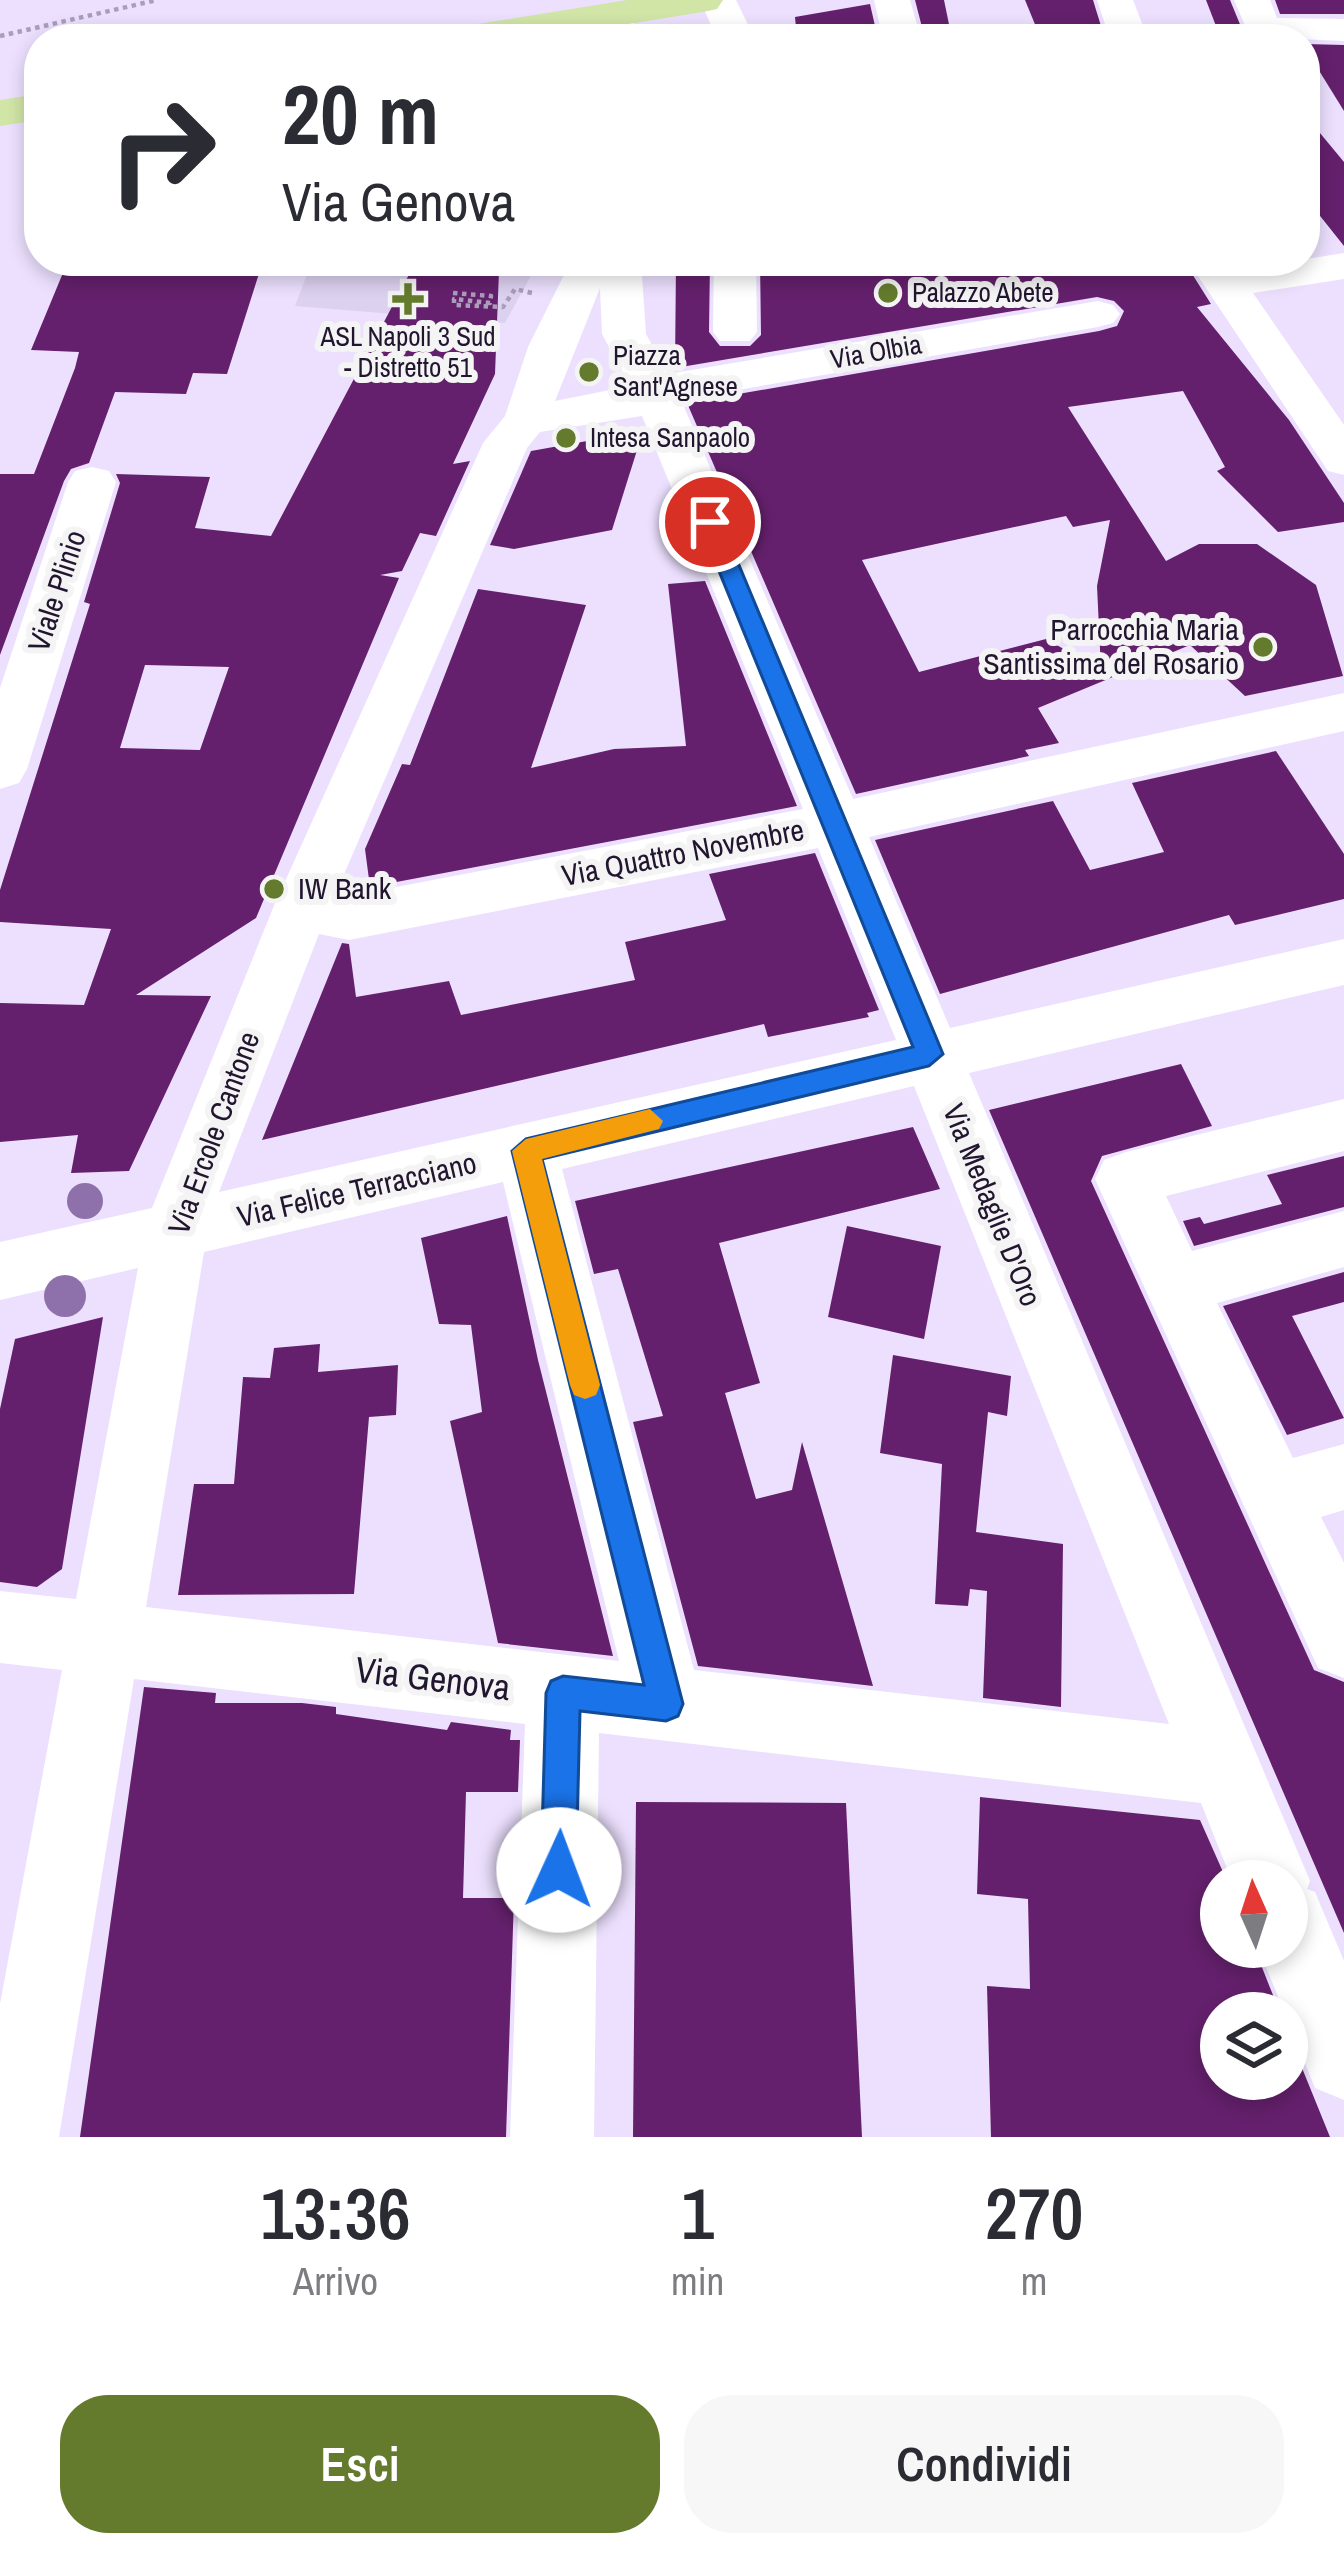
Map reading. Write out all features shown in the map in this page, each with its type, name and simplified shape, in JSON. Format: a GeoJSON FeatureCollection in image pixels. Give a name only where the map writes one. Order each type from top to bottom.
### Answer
{"type":"FeatureCollection","features":[{"type":"Feature","properties":{"kind":"main road"},"geometry":{"type":"LineString","coordinates":[[560,24],[704,0]]}},
{"type":"Feature","properties":{"kind":"street","name":"Via Ercole Cantone"},"geometry":{"type":"LineString","coordinates":[[17,2137],[176,1232],[197,1162],[301,908],[506,443],[526,420],[550,346],[585,276]]}},
{"type":"Feature","properties":{"kind":"street","name":"Via Medaglie D'Oro"},"geometry":{"type":"LineString","coordinates":[[621,276],[624,334],[654,390],[838,823],[1262,1860]]}},
{"type":"Feature","properties":{"kind":"street"},"geometry":{"type":"LineString","coordinates":[[735,332],[736,276]]}},
{"type":"Feature","properties":{"kind":"street"},"geometry":{"type":"LineString","coordinates":[[1224,282],[1269,276]]}},
{"type":"Feature","properties":{"kind":"street"},"geometry":{"type":"LineString","coordinates":[[1224,282],[1344,284]]}},
{"type":"Feature","properties":{"kind":"street"},"geometry":{"type":"LineString","coordinates":[[1224,282],[1344,460]]}},
{"type":"Feature","properties":{"kind":"street","name":"Via Olbia"},"geometry":{"type":"LineString","coordinates":[[526,420],[637,403],[654,390],[1098,314]]}},
{"type":"Feature","properties":{"kind":"street"},"geometry":{"type":"LineString","coordinates":[[550,346],[624,334]]}},
{"type":"Feature","properties":{"kind":"street","name":"Viale Plinio"},"geometry":{"type":"LineString","coordinates":[[0,769],[92,482]]}},
{"type":"Feature","properties":{"kind":"street","name":"Via Quattro Novembre"},"geometry":{"type":"LineString","coordinates":[[301,908],[349,918],[1328,732]]}},
{"type":"Feature","properties":{"kind":"street","name":"Via Felice Terracciano"},"geometry":{"type":"LineString","coordinates":[[0,1271],[1344,962]]}},
{"type":"Feature","properties":{"kind":"street"},"geometry":{"type":"LineString","coordinates":[[1344,1125],[1126,1179],[1344,1642]]}},
{"type":"Feature","properties":{"kind":"street"},"geometry":{"type":"LineString","coordinates":[[526,1151],[666,1704]]}},
{"type":"Feature","properties":{"kind":"street"},"geometry":{"type":"LineString","coordinates":[[1176,1285],[1344,1239]]}},
{"type":"Feature","properties":{"kind":"street"},"geometry":{"type":"LineString","coordinates":[[1275,1497],[1344,1477]]}},
{"type":"Feature","properties":{"kind":"street","name":"Via Genova"},"geometry":{"type":"LineString","coordinates":[[0,1627],[1225,1768]]}},
{"type":"Feature","properties":{"kind":"street"},"geometry":{"type":"LineString","coordinates":[[552,2137],[563,1693]]}},
{"type":"Feature","properties":{"kind":"street"},"geometry":{"type":"LineString","coordinates":[[1307,1968],[1344,2060]]}},
{"type":"Feature","properties":{"kind":"path"},"geometry":{"type":"LineString","coordinates":[[52,24],[157,0]]}},
{"type":"Feature","properties":{"kind":"path"},"geometry":{"type":"LineString","coordinates":[[453,293],[490,296],[490,303],[454,299],[454,305],[503,308],[515,290],[521,291]]}},
{"type":"Feature","properties":{"kind":"shaded area","name":"ASL Napoli 3 Sud - Distretto 51"},"geometry":{"type":"Polygon","coordinates":[[[306,276],[531,276],[505,323],[295,306],[306,276]]]}},
{"type":"Feature","properties":{"kind":"building"},"geometry":{"type":"Polygon","coordinates":[[[915,0],[944,0],[949,24],[921,24],[915,0]]]}},
{"type":"Feature","properties":{"kind":"building"},"geometry":{"type":"Polygon","coordinates":[[[1025,0],[1093,0],[1100,24],[1035,24],[1025,0]]]}},
{"type":"Feature","properties":{"kind":"building"},"geometry":{"type":"Polygon","coordinates":[[[1206,0],[1230,0],[1240,24],[1215,24],[1206,0]]]}},
{"type":"Feature","properties":{"kind":"building"},"geometry":{"type":"Polygon","coordinates":[[[1275,0],[1344,0],[1344,14],[1280,14],[1275,0]]]}},
{"type":"Feature","properties":{"kind":"building"},"geometry":{"type":"Polygon","coordinates":[[[870,4],[875,24],[796,24],[795,17],[870,4]]]}},
{"type":"Feature","properties":{"kind":"building"},"geometry":{"type":"Polygon","coordinates":[[[1320,44],[1344,45],[1344,111],[1320,72],[1320,44]]]}},
{"type":"Feature","properties":{"kind":"building"},"geometry":{"type":"Polygon","coordinates":[[[1320,133],[1344,162],[1344,246],[1320,216],[1320,133]]]}},
{"type":"Feature","properties":{"kind":"building"},"geometry":{"type":"Polygon","coordinates":[[[62,276],[258,276],[227,374],[193,373],[186,394],[115,392],[89,463],[71,469],[64,481],[0,655],[0,474],[34,474],[79,352],[31,350],[62,276]]]}},
{"type":"Feature","properties":{"kind":"building"},"geometry":{"type":"Polygon","coordinates":[[[408,276],[499,276],[495,374],[453,464],[470,461],[436,536],[420,533],[402,571],[380,575],[399,578],[256,918],[136,995],[211,996],[129,1171],[71,1173],[78,1135],[0,1142],[0,1003],[84,1005],[111,929],[0,922],[0,890],[90,604],[84,602],[120,483],[116,474],[210,477],[195,528],[271,536],[408,276]],[[145,665],[120,748],[200,750],[229,667],[145,665]]]}},
{"type":"Feature","properties":{"kind":"building"},"geometry":{"type":"Polygon","coordinates":[[[676,276],[710,276],[709,332],[720,346],[750,346],[761,335],[760,276],[1193,276],[1211,304],[1197,307],[1289,420],[1344,503],[1344,522],[1278,532],[1217,471],[1225,467],[1183,391],[1068,407],[1166,561],[1199,544],[1257,544],[1316,585],[1343,676],[1245,696],[1190,645],[1038,708],[1059,743],[1025,750],[1029,756],[856,794],[687,403],[1117,326],[1124,311],[1114,301],[1097,297],[675,368],[676,276]],[[1066,516],[862,560],[919,672],[1046,639],[1101,670],[1097,586],[1110,520],[1073,527],[1066,516]]]}},
{"type":"Feature","properties":{"kind":"building"},"geometry":{"type":"Polygon","coordinates":[[[643,431],[612,530],[514,549],[490,545],[531,451],[643,431]]]}},
{"type":"Feature","properties":{"kind":"building"},"geometry":{"type":"Polygon","coordinates":[[[705,581],[797,806],[370,887],[365,849],[402,764],[410,765],[478,589],[586,605],[531,768],[614,749],[686,746],[668,584],[705,581]]]}},
{"type":"Feature","properties":{"kind":"building"},"geometry":{"type":"Polygon","coordinates":[[[1276,751],[1344,854],[1344,899],[1235,925],[1229,915],[940,994],[875,840],[1053,801],[1090,870],[1164,852],[1132,783],[1276,751]]]}},
{"type":"Feature","properties":{"kind":"building"},"geometry":{"type":"Polygon","coordinates":[[[815,853],[879,1010],[867,1013],[869,1017],[768,1037],[764,1024],[262,1140],[342,943],[349,944],[356,997],[449,981],[461,1015],[635,980],[625,942],[726,920],[709,874],[815,853]]]}},
{"type":"Feature","properties":{"kind":"building"},"geometry":{"type":"Polygon","coordinates":[[[1181,1064],[1212,1126],[1102,1156],[1091,1181],[1314,1670],[1344,1682],[1344,1933],[989,1110],[1181,1064]]]}},
{"type":"Feature","properties":{"kind":"building"},"geometry":{"type":"Polygon","coordinates":[[[913,1127],[940,1189],[719,1243],[760,1383],[725,1393],[756,1499],[792,1490],[802,1442],[873,1686],[698,1666],[633,1422],[663,1416],[618,1269],[594,1274],[575,1201],[913,1127]]]}},
{"type":"Feature","properties":{"kind":"building"},"geometry":{"type":"Polygon","coordinates":[[[1344,1156],[1344,1207],[1194,1246],[1183,1221],[1200,1217],[1204,1224],[1282,1204],[1267,1175],[1344,1156]]]}},
{"type":"Feature","properties":{"kind":"building"},"geometry":{"type":"Polygon","coordinates":[[[507,1216],[613,1656],[498,1643],[450,1421],[482,1412],[471,1325],[439,1324],[421,1238],[507,1216]]]}},
{"type":"Feature","properties":{"kind":"building"},"geometry":{"type":"Polygon","coordinates":[[[847,1226],[941,1246],[924,1339],[828,1317],[847,1226]]]}},
{"type":"Feature","properties":{"kind":"building"},"geometry":{"type":"Polygon","coordinates":[[[1344,1272],[1344,1302],[1292,1316],[1344,1418],[1287,1435],[1223,1306],[1344,1272]]]}},
{"type":"Feature","properties":{"kind":"building"},"geometry":{"type":"Polygon","coordinates":[[[103,1317],[62,1569],[37,1587],[0,1582],[0,1409],[15,1339],[103,1317]]]}},
{"type":"Feature","properties":{"kind":"building"},"geometry":{"type":"Polygon","coordinates":[[[320,1344],[318,1372],[398,1365],[396,1415],[369,1417],[354,1594],[178,1595],[194,1484],[234,1484],[243,1377],[270,1378],[274,1348],[320,1344]]]}},
{"type":"Feature","properties":{"kind":"building"},"geometry":{"type":"Polygon","coordinates":[[[893,1355],[1011,1376],[1007,1416],[988,1412],[976,1532],[1063,1544],[1061,1707],[983,1698],[987,1591],[970,1589],[968,1606],[935,1604],[942,1464],[880,1453],[893,1355]]]}},
{"type":"Feature","properties":{"kind":"building"},"geometry":{"type":"Polygon","coordinates":[[[144,1687],[216,1693],[215,1703],[302,1703],[336,1707],[336,1714],[447,1730],[451,1722],[511,1730],[510,1740],[520,1740],[518,1792],[466,1792],[463,1898],[514,1898],[506,2137],[80,2137],[144,1687]]]}},
{"type":"Feature","properties":{"kind":"building"},"geometry":{"type":"Polygon","coordinates":[[[980,1797],[1200,1820],[1218,1860],[1200,1860],[1200,1968],[1262,1968],[1272,1992],[1200,1992],[1200,2100],[1308,2100],[1308,2083],[1330,2137],[991,2137],[987,1986],[1030,1989],[1028,1899],[977,1894],[980,1797]]]}},
{"type":"Feature","properties":{"kind":"building"},"geometry":{"type":"Polygon","coordinates":[[[636,1802],[846,1803],[862,2137],[633,2137],[636,1802]]]}},
{"type":"Feature","properties":{"kind":"slow traffic"},"geometry":{"type":"LineString","coordinates":[[585,1385],[526,1151],[650,1121]]}},
{"type":"Feature","properties":{"kind":"place","name":"Palazzo Abete"},"geometry":{"type":"Point","coordinates":[888,293]}},
{"type":"Feature","properties":{"kind":"place","name":"ASL Napoli 3 Sud - Distretto 51"},"geometry":{"type":"Point","coordinates":[408,299]}},
{"type":"Feature","properties":{"kind":"place","name":"Piazza Sant'Agnese"},"geometry":{"type":"Point","coordinates":[589,372]}},
{"type":"Feature","properties":{"kind":"place","name":"Intesa Sanpaolo"},"geometry":{"type":"Point","coordinates":[566,438]}},
{"type":"Feature","properties":{"kind":"place","name":"Parrocchia Maria Santissima del Rosario"},"geometry":{"type":"Point","coordinates":[1263,647]}},
{"type":"Feature","properties":{"kind":"place","name":"IW Bank"},"geometry":{"type":"Point","coordinates":[274,889]}},
{"type":"Feature","properties":{"kind":"route"},"geometry":{"type":"LineString","coordinates":[[559,1870],[563,1693],[666,1704],[526,1151],[929,1054],[838,823],[710,522]]}}]}
